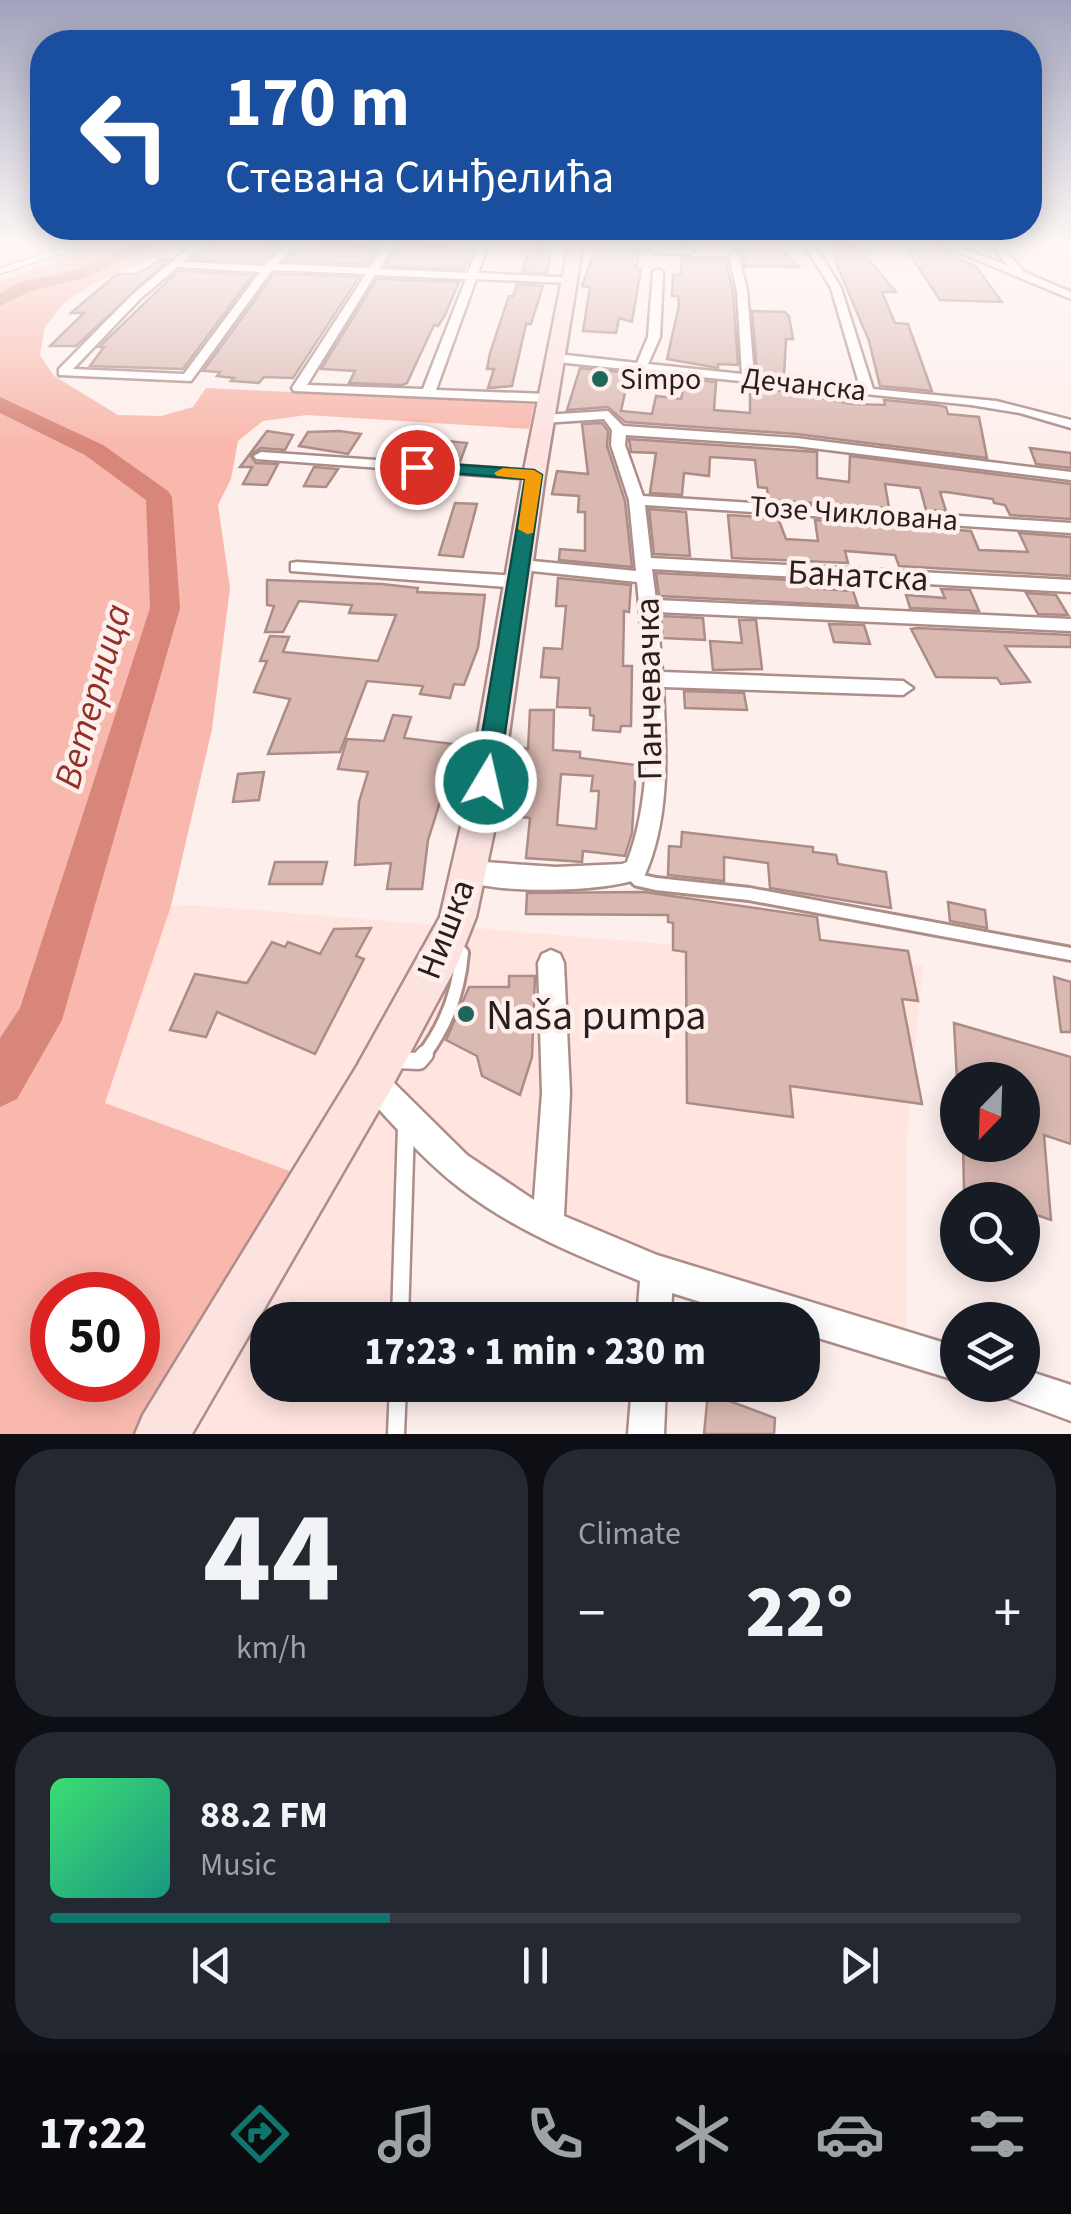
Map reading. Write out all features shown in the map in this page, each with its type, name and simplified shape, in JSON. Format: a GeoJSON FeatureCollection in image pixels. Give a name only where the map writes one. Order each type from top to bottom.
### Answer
{"type":"FeatureCollection","features":[{"type":"Feature","properties":{"kind":"main road","name":"Нишка"},"geometry":{"type":"LineString","coordinates":[[162,1434],[378,1070],[458,916],[565,311]]}},
{"type":"Feature","properties":{"kind":"street"},"geometry":{"type":"LineString","coordinates":[[125,311],[63,372],[184,380],[235,311]]}},
{"type":"Feature","properties":{"kind":"street"},"geometry":{"type":"LineString","coordinates":[[348,311],[298,388],[428,393],[608,415],[619,430],[758,438],[1071,476]]}},
{"type":"Feature","properties":{"kind":"street"},"geometry":{"type":"LineString","coordinates":[[428,393],[459,311]]}},
{"type":"Feature","properties":{"kind":"street"},"geometry":{"type":"LineString","coordinates":[[642,367],[654,338],[656,311]]}},
{"type":"Feature","properties":{"kind":"street"},"geometry":{"type":"LineString","coordinates":[[743,311],[748,378]]}},
{"type":"Feature","properties":{"kind":"street"},"geometry":{"type":"LineString","coordinates":[[843,311],[868,392]]}},
{"type":"Feature","properties":{"kind":"street","name":"Дечанска"},"geometry":{"type":"LineString","coordinates":[[557,358],[868,392],[992,401],[1036,410],[1071,424]]}},
{"type":"Feature","properties":{"kind":"street","name":"Панчевачка"},"geometry":{"type":"LineString","coordinates":[[619,430],[618,444],[637,500],[656,736],[646,846],[631,873]]}},
{"type":"Feature","properties":{"kind":"street"},"geometry":{"type":"LineString","coordinates":[[262,456],[534,475]]}},
{"type":"Feature","properties":{"kind":"street","name":"Тозе Чиклована"},"geometry":{"type":"LineString","coordinates":[[637,500],[1071,528]]}},
{"type":"Feature","properties":{"kind":"street","name":"Банатска"},"geometry":{"type":"LineString","coordinates":[[297,566],[521,573],[645,570],[1071,586]]}},
{"type":"Feature","properties":{"kind":"street"},"geometry":{"type":"LineString","coordinates":[[648,606],[1071,625]]}},
{"type":"Feature","properties":{"kind":"street"},"geometry":{"type":"LineString","coordinates":[[652,679],[903,688]]}},
{"type":"Feature","properties":{"kind":"street"},"geometry":{"type":"LineString","coordinates":[[468,872],[576,878],[631,873]]}},
{"type":"Feature","properties":{"kind":"street"},"geometry":{"type":"LineString","coordinates":[[548,1224],[556,1094],[551,962]]}},
{"type":"Feature","properties":{"kind":"street"},"geometry":{"type":"LineString","coordinates":[[378,1070],[406,1118],[434,1146],[486,1189],[548,1224],[657,1272],[940,1358]]}},
{"type":"Feature","properties":{"kind":"street"},"geometry":{"type":"LineString","coordinates":[[655,1302],[657,1272]]}},
{"type":"Feature","properties":{"kind":"street"},"geometry":{"type":"LineString","coordinates":[[1040,1392],[1071,1403]]}},
{"type":"Feature","properties":{"kind":"street"},"geometry":{"type":"LineString","coordinates":[[646,1434],[649,1402]]}},
{"type":"Feature","properties":{"kind":"lane"},"geometry":{"type":"LineString","coordinates":[[631,873],[642,881],[749,894],[1071,954]]}},
{"type":"Feature","properties":{"kind":"lane"},"geometry":{"type":"LineString","coordinates":[[401,1302],[406,1118]]}},
{"type":"Feature","properties":{"kind":"lane"},"geometry":{"type":"LineString","coordinates":[[396,1434],[397,1402]]}},
{"type":"Feature","properties":{"kind":"shaded area"},"geometry":{"type":"Polygon","coordinates":[[[0,311],[58,311],[45,327],[40,355],[54,376],[118,415],[161,416],[193,407],[206,388],[534,404],[529,429],[307,415],[263,421],[238,441],[231,479],[218,505],[230,588],[212,729],[171,906],[105,1103],[311,1179],[162,1434],[0,1434],[0,311]]]}},
{"type":"Feature","properties":{"kind":"shaded area"},"geometry":{"type":"Polygon","coordinates":[[[171,906],[923,965],[906,1150],[906,1346],[820,1317],[820,1302],[777,1302],[548,1224],[407,1119],[401,1302],[250,1302],[250,1402],[397,1402],[396,1434],[162,1434],[156,1402],[160,1402],[160,1272],[134,1272],[105,1103],[171,906]]]}},
{"type":"Feature","properties":{"kind":"building"},"geometry":{"type":"Polygon","coordinates":[[[113,311],[76,346],[50,346],[84,313],[71,313],[113,311]]]}},
{"type":"Feature","properties":{"kind":"building"},"geometry":{"type":"Polygon","coordinates":[[[137,311],[226,311],[183,369],[90,366],[104,347],[99,347],[137,311]]]}},
{"type":"Feature","properties":{"kind":"building"},"geometry":{"type":"Polygon","coordinates":[[[247,311],[337,311],[293,378],[264,377],[259,383],[231,381],[234,378],[217,376],[220,372],[203,371],[247,311]]]}},
{"type":"Feature","properties":{"kind":"building"},"geometry":{"type":"Polygon","coordinates":[[[357,311],[447,311],[438,326],[434,325],[407,383],[349,383],[355,371],[321,369],[357,311]]]}},
{"type":"Feature","properties":{"kind":"building"},"geometry":{"type":"Polygon","coordinates":[[[504,311],[535,311],[531,324],[526,324],[512,386],[488,388],[494,369],[487,369],[504,311]]]}},
{"type":"Feature","properties":{"kind":"building"},"geometry":{"type":"Polygon","coordinates":[[[586,311],[634,311],[632,322],[619,318],[616,333],[583,331],[586,311]]]}},
{"type":"Feature","properties":{"kind":"building"},"geometry":{"type":"Polygon","coordinates":[[[678,311],[734,311],[738,365],[718,364],[718,368],[667,359],[678,311]]]}},
{"type":"Feature","properties":{"kind":"building"},"geometry":{"type":"Polygon","coordinates":[[[752,311],[785,312],[789,316],[793,339],[786,339],[784,375],[757,373],[752,311]]]}},
{"type":"Feature","properties":{"kind":"building"},"geometry":{"type":"Polygon","coordinates":[[[856,311],[890,311],[895,323],[908,324],[932,391],[880,386],[869,341],[856,311]]]}},
{"type":"Feature","properties":{"kind":"building"},"geometry":{"type":"Polygon","coordinates":[[[580,368],[621,372],[620,378],[628,379],[621,411],[652,414],[656,396],[681,399],[686,379],[716,382],[714,410],[750,413],[750,386],[853,404],[885,405],[884,400],[946,407],[948,414],[979,417],[987,458],[796,434],[625,422],[608,407],[567,410],[580,368]]]}},
{"type":"Feature","properties":{"kind":"building"},"geometry":{"type":"Polygon","coordinates":[[[602,423],[608,431],[607,446],[625,501],[632,567],[559,560],[560,549],[585,551],[585,512],[578,512],[579,496],[552,494],[557,471],[588,474],[582,424],[602,423]]]}},
{"type":"Feature","properties":{"kind":"building"},"geometry":{"type":"Polygon","coordinates":[[[267,431],[293,435],[285,450],[261,448],[250,455],[256,463],[278,464],[267,485],[243,484],[252,467],[240,467],[267,431]]]}},
{"type":"Feature","properties":{"kind":"building"},"geometry":{"type":"Polygon","coordinates":[[[308,432],[361,434],[348,454],[299,446],[308,432]]]}},
{"type":"Feature","properties":{"kind":"building"},"geometry":{"type":"Polygon","coordinates":[[[415,435],[467,443],[460,462],[417,459],[419,452],[409,452],[415,435]]]}},
{"type":"Feature","properties":{"kind":"building"},"geometry":{"type":"Polygon","coordinates":[[[629,439],[817,452],[817,478],[849,482],[850,456],[1071,484],[1071,519],[1010,515],[1005,505],[994,503],[993,499],[946,492],[940,492],[946,511],[926,510],[920,488],[885,484],[889,508],[768,500],[767,488],[758,487],[755,460],[710,457],[709,476],[684,473],[682,495],[650,493],[656,453],[631,452],[629,439]]]}},
{"type":"Feature","properties":{"kind":"building"},"geometry":{"type":"Polygon","coordinates":[[[1030,448],[1071,453],[1071,468],[1036,464],[1030,448]]]}},
{"type":"Feature","properties":{"kind":"building"},"geometry":{"type":"Polygon","coordinates":[[[314,467],[338,469],[326,487],[304,486],[314,467]]]}},
{"type":"Feature","properties":{"kind":"building"},"geometry":{"type":"Polygon","coordinates":[[[412,474],[454,477],[447,493],[406,490],[412,474]]]}},
{"type":"Feature","properties":{"kind":"building"},"geometry":{"type":"Polygon","coordinates":[[[455,503],[477,504],[463,557],[439,555],[455,503]]]}},
{"type":"Feature","properties":{"kind":"building"},"geometry":{"type":"Polygon","coordinates":[[[649,509],[686,512],[690,556],[654,554],[649,509]]]}},
{"type":"Feature","properties":{"kind":"building"},"geometry":{"type":"Polygon","coordinates":[[[728,515],[778,518],[786,539],[818,541],[815,520],[971,531],[979,550],[1028,552],[1019,533],[1071,537],[1071,576],[899,566],[895,555],[845,551],[848,563],[732,558],[728,515]]]}},
{"type":"Feature","properties":{"kind":"building"},"geometry":{"type":"Polygon","coordinates":[[[656,573],[811,581],[810,588],[853,591],[858,606],[659,596],[656,573]]]}},
{"type":"Feature","properties":{"kind":"building"},"geometry":{"type":"Polygon","coordinates":[[[558,578],[631,585],[629,612],[624,611],[623,666],[632,666],[631,726],[621,726],[620,732],[593,730],[590,708],[557,707],[559,678],[541,677],[544,648],[562,649],[566,606],[556,606],[558,578]]]}},
{"type":"Feature","properties":{"kind":"building"},"geometry":{"type":"Polygon","coordinates":[[[267,580],[382,584],[418,588],[417,592],[485,595],[478,648],[464,685],[454,684],[450,698],[420,694],[423,686],[367,681],[340,752],[268,754],[290,699],[254,692],[267,661],[260,661],[270,636],[289,637],[283,652],[378,661],[396,615],[349,613],[352,605],[299,601],[283,632],[265,632],[274,606],[267,605],[267,580]]]}},
{"type":"Feature","properties":{"kind":"building"},"geometry":{"type":"Polygon","coordinates":[[[941,589],[970,590],[979,611],[910,608],[906,595],[945,598],[941,589]]]}},
{"type":"Feature","properties":{"kind":"building"},"geometry":{"type":"Polygon","coordinates":[[[1026,593],[1056,595],[1068,615],[1038,614],[1026,593]]]}},
{"type":"Feature","properties":{"kind":"building"},"geometry":{"type":"Polygon","coordinates":[[[661,616],[703,618],[705,640],[663,638],[661,616]]]}},
{"type":"Feature","properties":{"kind":"building"},"geometry":{"type":"Polygon","coordinates":[[[739,620],[756,620],[762,669],[713,670],[710,641],[742,643],[739,620]]]}},
{"type":"Feature","properties":{"kind":"building"},"geometry":{"type":"Polygon","coordinates":[[[829,624],[864,625],[870,644],[834,642],[829,624]]]}},
{"type":"Feature","properties":{"kind":"building"},"geometry":{"type":"Polygon","coordinates":[[[911,629],[1071,635],[1071,647],[1005,646],[1030,682],[1001,684],[997,678],[936,677],[911,629]]]}},
{"type":"Feature","properties":{"kind":"building"},"geometry":{"type":"Polygon","coordinates":[[[684,691],[744,693],[747,710],[685,708],[684,691]]]}},
{"type":"Feature","properties":{"kind":"building"},"geometry":{"type":"Polygon","coordinates":[[[530,710],[554,710],[553,750],[580,752],[580,758],[636,765],[632,833],[625,856],[583,851],[582,862],[526,858],[530,818],[512,816],[517,777],[521,778],[524,748],[528,749],[530,710]],[[561,774],[557,825],[596,829],[599,791],[591,791],[593,776],[561,774]]]}},
{"type":"Feature","properties":{"kind":"building"},"geometry":{"type":"Polygon","coordinates":[[[393,715],[411,717],[404,738],[461,745],[451,784],[446,783],[428,840],[422,889],[387,889],[391,863],[355,865],[359,802],[368,772],[338,769],[347,739],[384,741],[393,715]]]}},
{"type":"Feature","properties":{"kind":"building"},"geometry":{"type":"Polygon","coordinates":[[[264,772],[259,800],[233,802],[238,774],[264,772]]]}},
{"type":"Feature","properties":{"kind":"building"},"geometry":{"type":"Polygon","coordinates":[[[682,832],[813,847],[813,852],[836,855],[838,864],[886,872],[891,908],[770,888],[768,863],[724,857],[724,881],[668,875],[669,846],[681,847],[682,832]]]}},
{"type":"Feature","properties":{"kind":"building"},"geometry":{"type":"Polygon","coordinates":[[[275,862],[327,862],[322,884],[269,884],[275,862]]]}},
{"type":"Feature","properties":{"kind":"building"},"geometry":{"type":"Polygon","coordinates":[[[644,892],[817,917],[820,940],[908,951],[918,1001],[902,999],[922,1104],[790,1086],[793,1117],[687,1103],[686,952],[673,950],[673,923],[668,922],[668,915],[526,914],[527,893],[644,892]]]}},
{"type":"Feature","properties":{"kind":"building"},"geometry":{"type":"Polygon","coordinates":[[[948,902],[985,910],[987,928],[950,921],[948,902]]]}},
{"type":"Feature","properties":{"kind":"building"},"geometry":{"type":"Polygon","coordinates":[[[371,928],[356,956],[364,959],[315,1054],[217,1012],[206,1037],[170,1030],[195,974],[247,983],[272,942],[285,947],[288,942],[320,954],[334,929],[371,928]]]}},
{"type":"Feature","properties":{"kind":"building"},"geometry":{"type":"Polygon","coordinates":[[[509,976],[535,976],[532,1057],[520,1095],[482,1076],[477,1056],[446,1040],[469,987],[509,987],[509,976]]]}},
{"type":"Feature","properties":{"kind":"building"},"geometry":{"type":"Polygon","coordinates":[[[1054,977],[1071,982],[1071,1032],[1061,1032],[1054,977]]]}},
{"type":"Feature","properties":{"kind":"building"},"geometry":{"type":"Polygon","coordinates":[[[954,1023],[1071,1057],[1071,1144],[1044,1135],[1051,1220],[1040,1216],[1040,1182],[964,1182],[963,1162],[1040,1162],[1040,1062],[956,1062],[954,1023]]]}},
{"type":"Feature","properties":{"kind":"building"},"geometry":{"type":"Polygon","coordinates":[[[707,1402],[732,1402],[775,1418],[774,1434],[704,1434],[707,1402]]]}},
{"type":"Feature","properties":{"kind":"waterway","name":"Ветерница"},"geometry":{"type":"LineString","coordinates":[[0,404],[94,450],[159,497],[165,608],[39,1020],[0,1082]]}},
{"type":"Feature","properties":{"kind":"slow traffic"},"geometry":{"type":"LineString","coordinates":[[503,473],[534,475],[527,529]]}},
{"type":"Feature","properties":{"kind":"place","name":"Simpo"},"geometry":{"type":"Point","coordinates":[600,379]}},
{"type":"Feature","properties":{"kind":"place","name":"Naša pumpa"},"geometry":{"type":"Point","coordinates":[466,1014]}},
{"type":"Feature","properties":{"kind":"route"},"geometry":{"type":"LineString","coordinates":[[417,467],[534,475],[486,782]]}}]}
